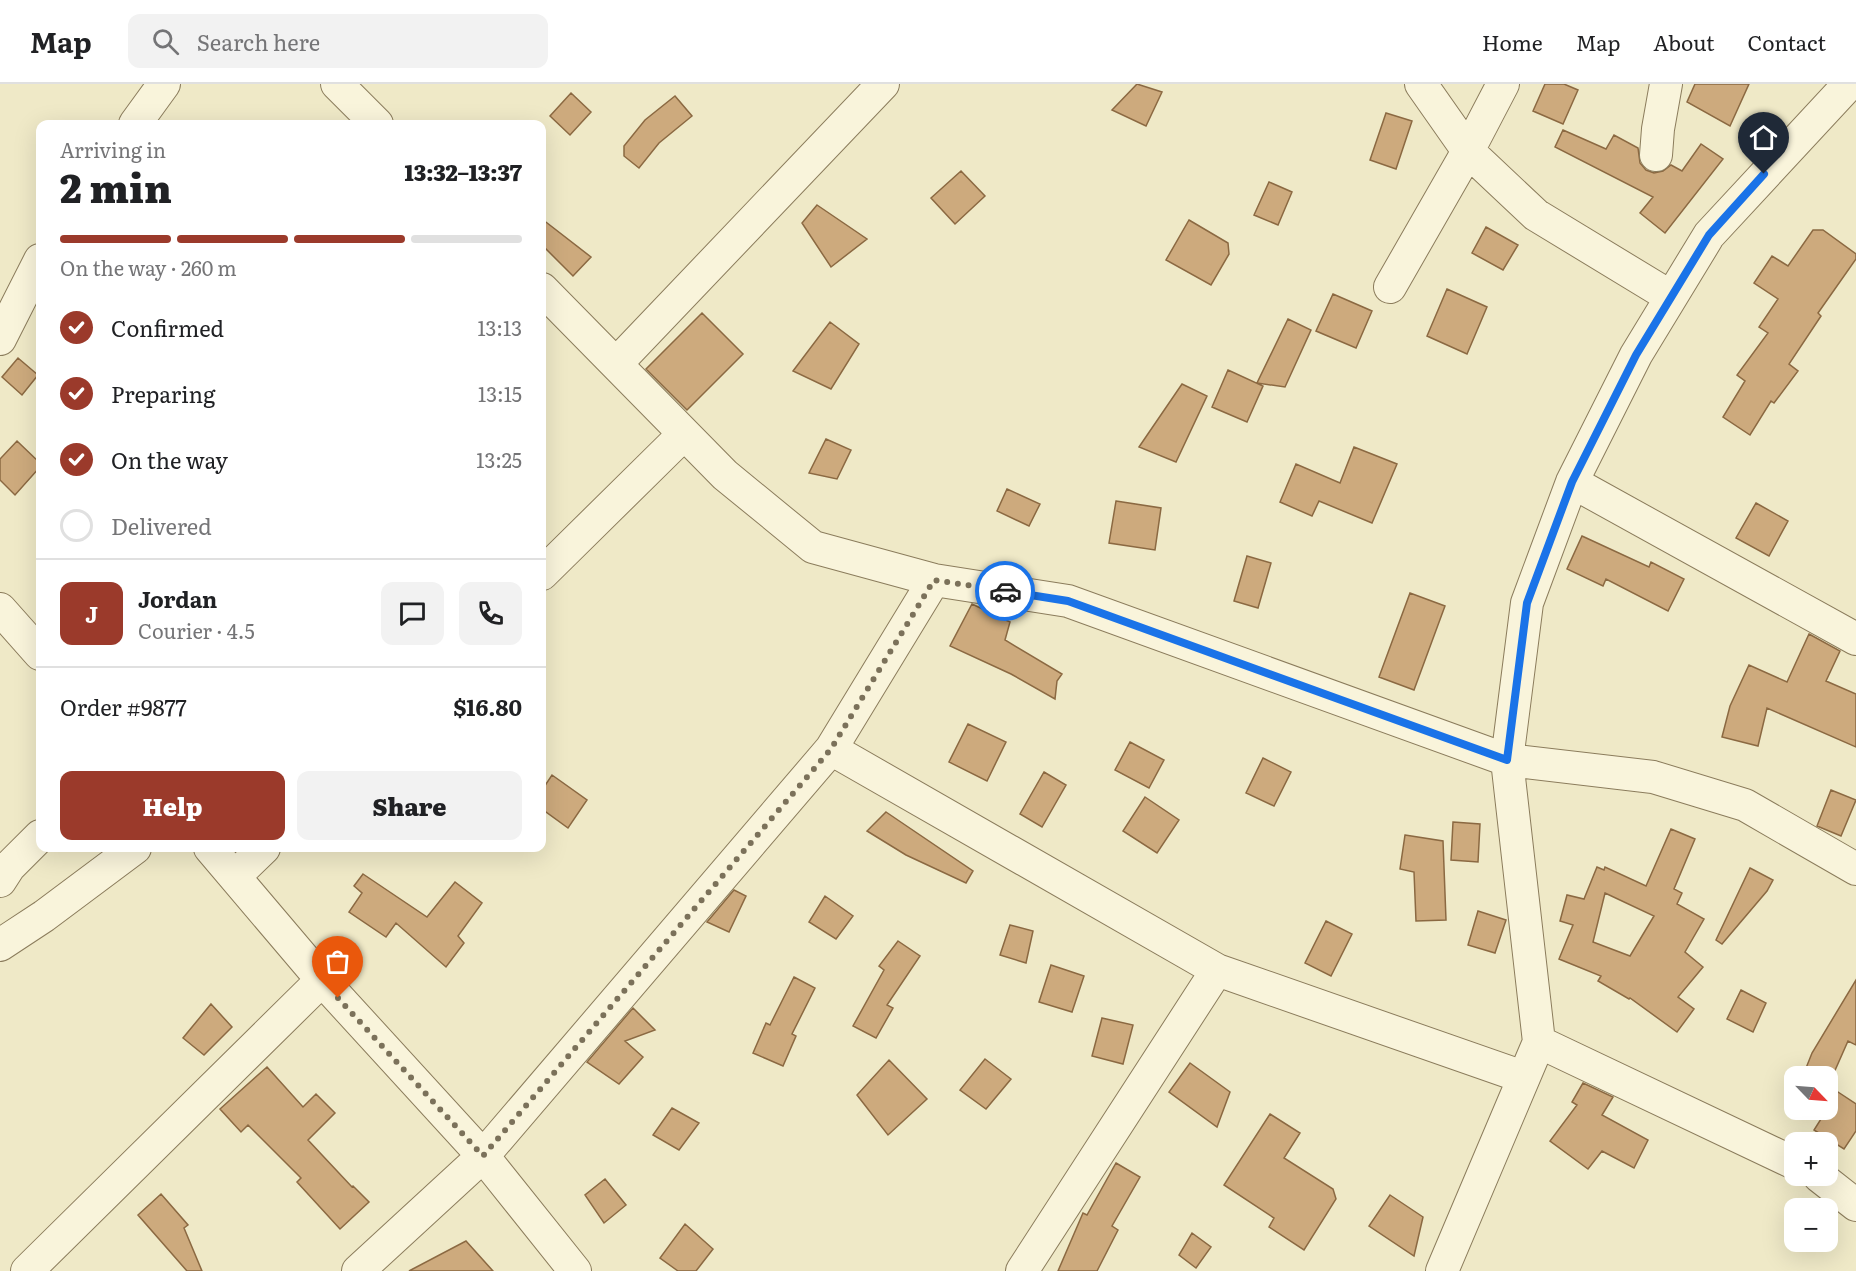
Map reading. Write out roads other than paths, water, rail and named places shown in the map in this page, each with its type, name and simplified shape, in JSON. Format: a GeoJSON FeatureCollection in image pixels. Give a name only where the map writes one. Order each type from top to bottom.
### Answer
{"type":"FeatureCollection","features":[{"type":"Feature","properties":{"kind":"street"},"geometry":{"type":"LineString","coordinates":[[138,120],[164,84]]}},
{"type":"Feature","properties":{"kind":"street"},"geometry":{"type":"LineString","coordinates":[[337,84],[373,120]]}},
{"type":"Feature","properties":{"kind":"street"},"geometry":{"type":"LineString","coordinates":[[616,364],[883,84]]}},
{"type":"Feature","properties":{"kind":"street"},"geometry":{"type":"LineString","coordinates":[[1421,84],[1468,151],[1536,215],[1671,297]]}},
{"type":"Feature","properties":{"kind":"street"},"geometry":{"type":"LineString","coordinates":[[1390,287],[1468,151],[1503,84]]}},
{"type":"Feature","properties":{"kind":"street"},"geometry":{"type":"LineString","coordinates":[[1656,155],[1666,84]]}},
{"type":"Feature","properties":{"kind":"street"},"geometry":{"type":"LineString","coordinates":[[1442,1271],[1539,1042],[1507,760],[1527,603],[1572,482],[1636,355],[1709,235],[1849,84]]}},
{"type":"Feature","properties":{"kind":"street"},"geometry":{"type":"LineString","coordinates":[[0,339],[36,268]]}},
{"type":"Feature","properties":{"kind":"street"},"geometry":{"type":"LineString","coordinates":[[546,293],[724,475],[813,547],[934,580],[1068,601],[1507,760],[1653,777],[1745,805],[1856,869]]}},
{"type":"Feature","properties":{"kind":"street"},"geometry":{"type":"LineString","coordinates":[[546,570],[684,434]]}},
{"type":"Feature","properties":{"kind":"street"},"geometry":{"type":"LineString","coordinates":[[1572,482],[1856,639]]}},
{"type":"Feature","properties":{"kind":"street"},"geometry":{"type":"LineString","coordinates":[[358,1271],[483,1156],[831,749],[934,580]]}},
{"type":"Feature","properties":{"kind":"street"},"geometry":{"type":"LineString","coordinates":[[0,609],[36,650]]}},
{"type":"Feature","properties":{"kind":"street"},"geometry":{"type":"LineString","coordinates":[[831,749],[1217,969],[1523,1077]]}},
{"type":"Feature","properties":{"kind":"street"},"geometry":{"type":"LineString","coordinates":[[0,881],[9,867],[36,840]]}},
{"type":"Feature","properties":{"kind":"street"},"geometry":{"type":"LineString","coordinates":[[0,945],[44,916],[130,852]]}},
{"type":"Feature","properties":{"kind":"street"},"geometry":{"type":"LineString","coordinates":[[214,852],[322,980],[483,1156],[575,1271]]}},
{"type":"Feature","properties":{"kind":"street"},"geometry":{"type":"LineString","coordinates":[[235,876],[260,852]]}},
{"type":"Feature","properties":{"kind":"street"},"geometry":{"type":"LineString","coordinates":[[1022,1271],[1217,969]]}},
{"type":"Feature","properties":{"kind":"street"},"geometry":{"type":"LineString","coordinates":[[27,1271],[322,980]]}},
{"type":"Feature","properties":{"kind":"street"},"geometry":{"type":"LineString","coordinates":[[1539,1042],[1784,1158]]}},
{"type":"Feature","properties":{"kind":"street"},"geometry":{"type":"LineString","coordinates":[[1832,1186],[1856,1205]]}}]}
